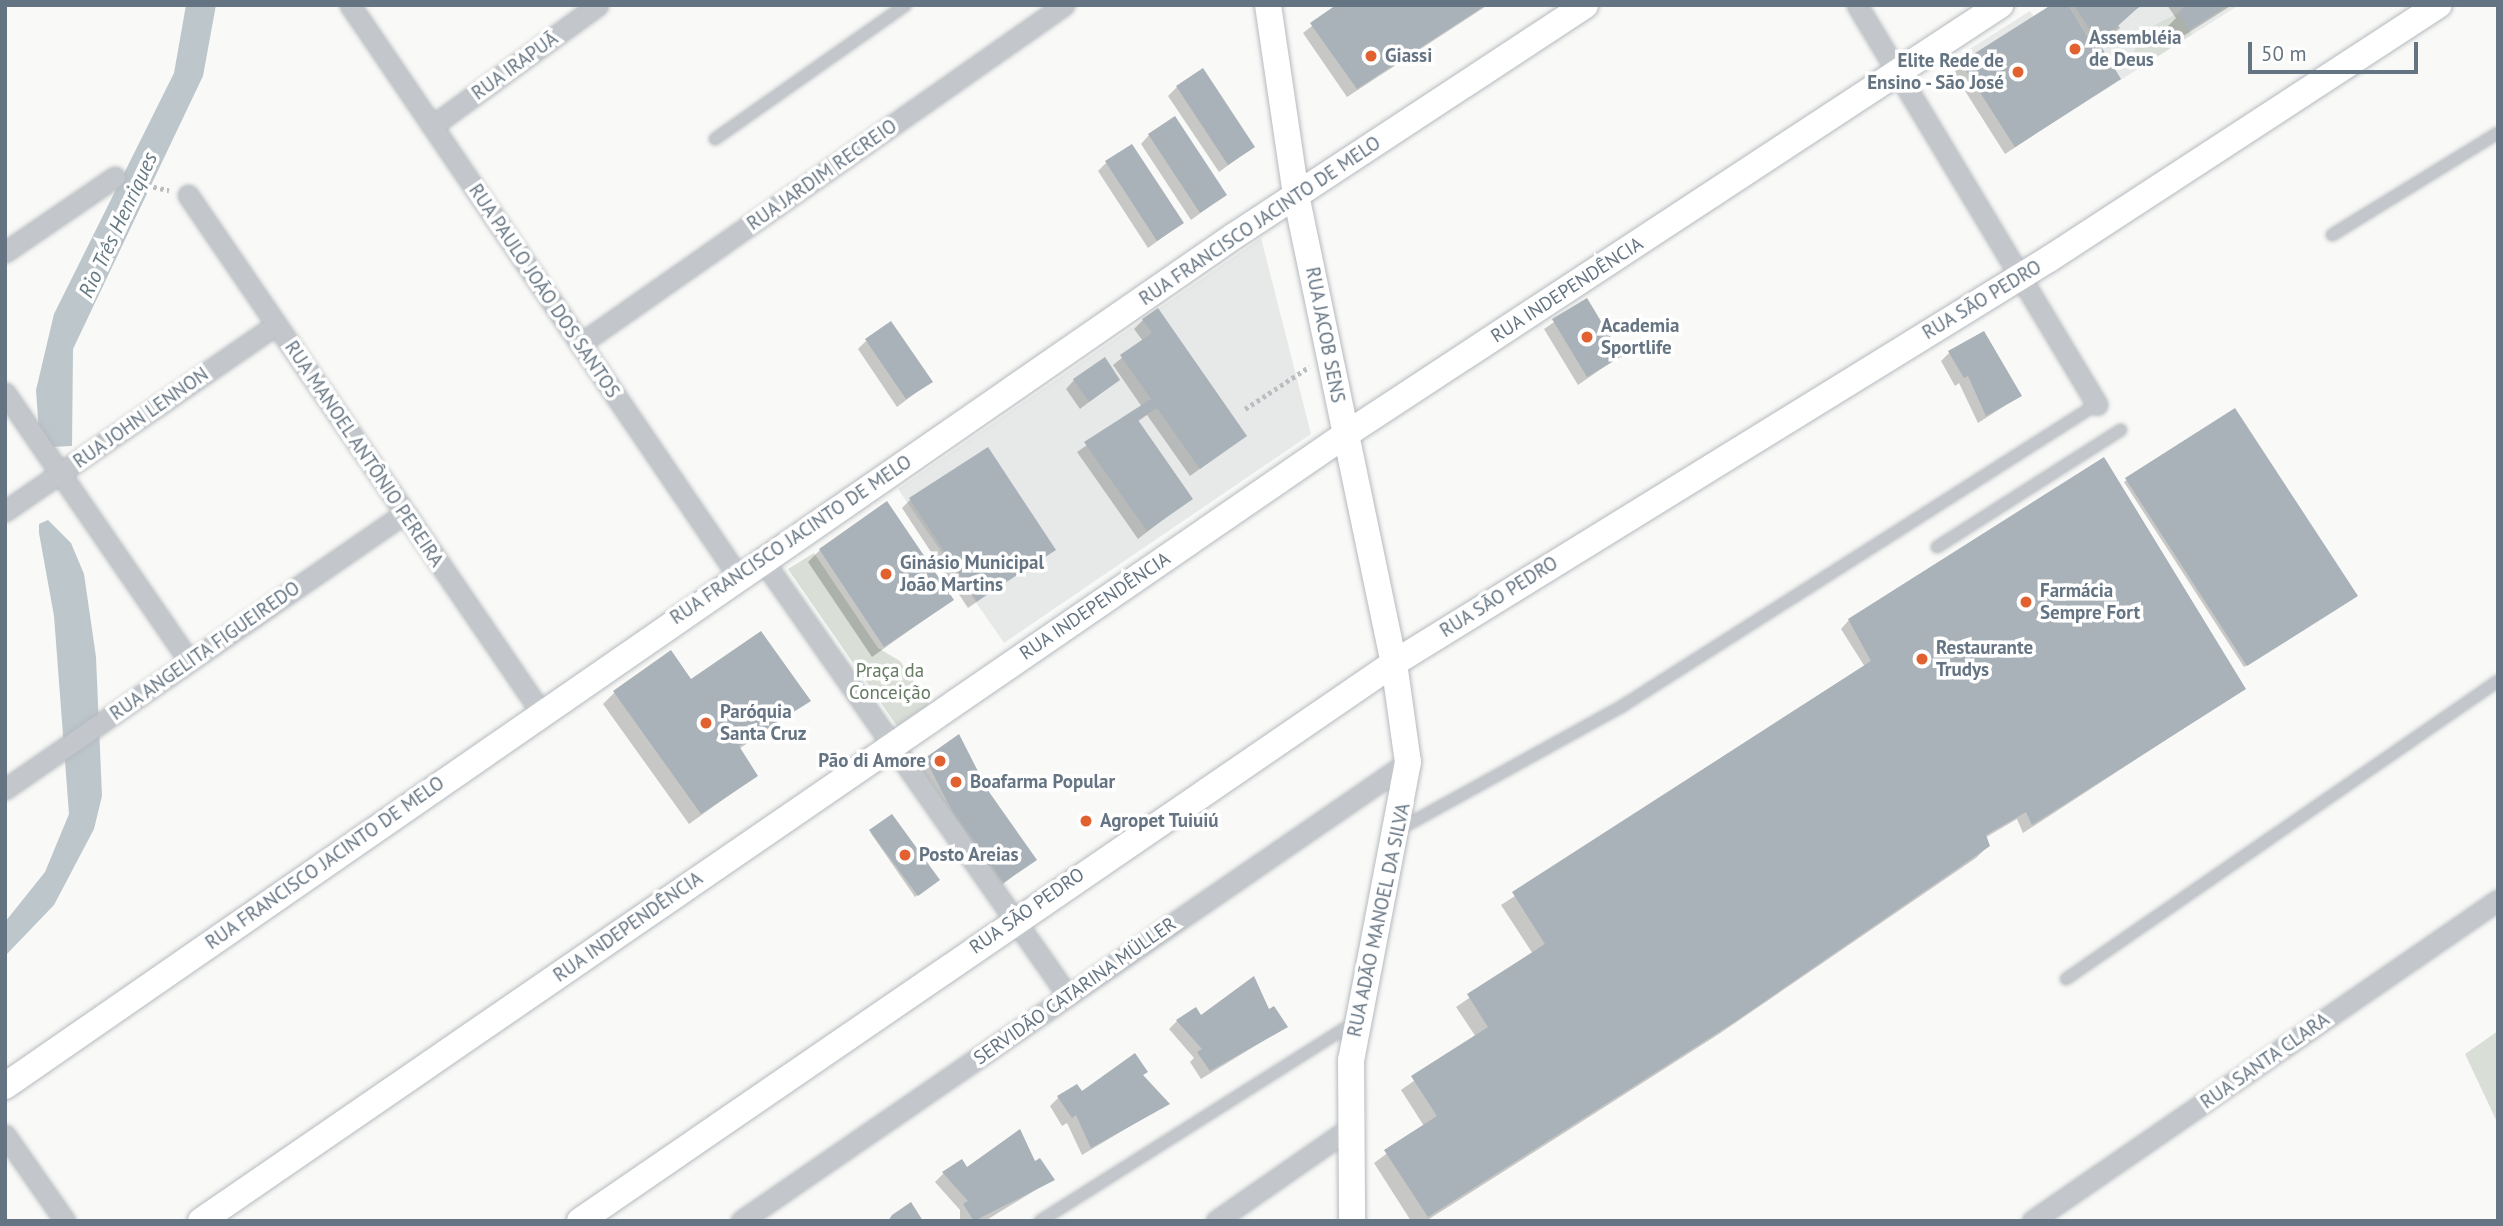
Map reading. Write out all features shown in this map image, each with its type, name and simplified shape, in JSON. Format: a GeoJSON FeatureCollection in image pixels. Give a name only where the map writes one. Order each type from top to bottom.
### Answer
{"type":"FeatureCollection","features":[{"type":"Feature","properties":{"kind":"main road","name":"RUA JACOB SENS"},"geometry":{"type":"LineString","coordinates":[[1268,5],[1296,195],[1394,663]]}},
{"type":"Feature","properties":{"kind":"main road","name":"RUA FRANCISCO JACINTO DE MELO"},"geometry":{"type":"LineString","coordinates":[[5,1086],[762,559],[1296,195],[1585,5]]}},
{"type":"Feature","properties":{"kind":"main road","name":"RUA INDEPENDÊNCIA"},"geometry":{"type":"LineString","coordinates":[[201,1221],[1345,435],[2000,5]]}},
{"type":"Feature","properties":{"kind":"main road","name":"RUA SÃO PEDRO"},"geometry":{"type":"LineString","coordinates":[[580,1221],[1014,919],[1394,663],[2023,275],[2439,5]]}},
{"type":"Feature","properties":{"kind":"main road","name":"RUA ADÃO MANOEL DA SILVA"},"geometry":{"type":"LineString","coordinates":[[1352,1221],[1350,1128],[1357,1021],[1397,831],[1408,762],[1394,663]]}},
{"type":"Feature","properties":{"kind":"street","name":"RUA PAULO JOÃO DOS SANTOS"},"geometry":{"type":"LineString","coordinates":[[350,5],[738,576]]}},
{"type":"Feature","properties":{"kind":"street","name":"RUA IRAPUÃ"},"geometry":{"type":"LineString","coordinates":[[432,126],[598,5]]}},
{"type":"Feature","properties":{"kind":"street","name":"RUA JARDIM RECREIO"},"geometry":{"type":"LineString","coordinates":[[580,344],[1064,5]]}},
{"type":"Feature","properties":{"kind":"street"},"geometry":{"type":"LineString","coordinates":[[1857,5],[2023,275],[2097,404]]}},
{"type":"Feature","properties":{"kind":"street"},"geometry":{"type":"LineString","coordinates":[[5,252],[115,177]]}},
{"type":"Feature","properties":{"kind":"street","name":"RUA MANOEL ANTÔNIO PEREIRA"},"geometry":{"type":"LineString","coordinates":[[188,195],[541,712]]}},
{"type":"Feature","properties":{"kind":"street","name":"RUA JOHN LENNON"},"geometry":{"type":"LineString","coordinates":[[5,511],[276,325]]}},
{"type":"Feature","properties":{"kind":"street"},"geometry":{"type":"LineString","coordinates":[[5,393],[190,662]]}},
{"type":"Feature","properties":{"kind":"street","name":"RUA ANGELITA FIGUEIREDO"},"geometry":{"type":"LineString","coordinates":[[5,789],[405,513]]}},
{"type":"Feature","properties":{"kind":"street"},"geometry":{"type":"LineString","coordinates":[[762,559],[1068,996]]}},
{"type":"Feature","properties":{"kind":"street","name":"SERVIDÃO CATARINA MÜLLER"},"geometry":{"type":"LineString","coordinates":[[741,1221],[1408,762]]}},
{"type":"Feature","properties":{"kind":"street","name":"RUA SANTA CLARA"},"geometry":{"type":"LineString","coordinates":[[2032,1221],[2498,900]]}},
{"type":"Feature","properties":{"kind":"street"},"geometry":{"type":"LineString","coordinates":[[1216,1221],[1350,1128]]}},
{"type":"Feature","properties":{"kind":"street"},"geometry":{"type":"LineString","coordinates":[[5,1135],[65,1221]]}},
{"type":"Feature","properties":{"kind":"lane"},"geometry":{"type":"LineString","coordinates":[[715,139],[905,5]]}},
{"type":"Feature","properties":{"kind":"lane"},"geometry":{"type":"LineString","coordinates":[[2332,235],[2498,134]]}},
{"type":"Feature","properties":{"kind":"lane"},"geometry":{"type":"LineString","coordinates":[[1397,831],[1624,705],[2097,404]]}},
{"type":"Feature","properties":{"kind":"lane"},"geometry":{"type":"LineString","coordinates":[[1937,547],[2121,430]]}},
{"type":"Feature","properties":{"kind":"lane"},"geometry":{"type":"LineString","coordinates":[[2066,979],[2498,681]]}},
{"type":"Feature","properties":{"kind":"lane"},"geometry":{"type":"LineString","coordinates":[[1040,1221],[1357,1021]]}},
{"type":"Feature","properties":{"kind":"path"},"geometry":{"type":"LineString","coordinates":[[115,177],[160,188]]}},
{"type":"Feature","properties":{"kind":"path"},"geometry":{"type":"LineString","coordinates":[[1245,409],[1328,354]]}},
{"type":"Feature","properties":{"kind":"shaded area","name":"Elite Rede de Ensino - São José"},"geometry":{"type":"Polygon","coordinates":[[[2068,5],[2239,5],[2015,147],[1957,57],[2030,11],[2073,77],[2102,58],[2068,5]]]}},
{"type":"Feature","properties":{"kind":"shaded area"},"geometry":{"type":"Polygon","coordinates":[[[1261,238],[1311,434],[1004,643],[898,489],[1261,238]]]}},
{"type":"Feature","properties":{"kind":"green space"},"geometry":{"type":"Polygon","coordinates":[[[2178,13],[2192,34],[2141,67],[2134,56],[2136,35],[2178,13]]]}},
{"type":"Feature","properties":{"kind":"green space","name":"Praça da Conceição"},"geometry":{"type":"Polygon","coordinates":[[[814,553],[878,648],[900,661],[929,704],[897,726],[788,569],[814,553]]]}},
{"type":"Feature","properties":{"kind":"green space"},"geometry":{"type":"Polygon","coordinates":[[[2498,1031],[2498,1124],[2465,1054],[2498,1031]]]}},
{"type":"Feature","properties":{"kind":"water","name":"Rio Três Henriques"},"geometry":{"type":"Polygon","coordinates":[[[186,5],[216,5],[203,76],[73,349],[72,446],[51,447],[39,432],[36,390],[54,314],[174,73],[186,5]]]}},
{"type":"Feature","properties":{"kind":"water"},"geometry":{"type":"Polygon","coordinates":[[[48,520],[71,543],[84,574],[96,657],[102,796],[94,829],[54,905],[5,956],[5,922],[45,872],[69,814],[54,616],[39,533],[39,524],[48,520]]]}},
{"type":"Feature","properties":{"kind":"building","name":"Giassi"},"geometry":{"type":"Polygon","coordinates":[[[1336,5],[1486,5],[1357,89],[1310,23],[1336,5]]]}},
{"type":"Feature","properties":{"kind":"building","name":"Elite Rede de Ensino - São José"},"geometry":{"type":"Polygon","coordinates":[[[2051,5],[2068,5],[2089,39],[2094,36],[2074,5],[2141,5],[2099,43],[2121,79],[2015,147],[1961,62],[2051,5]]]}},
{"type":"Feature","properties":{"kind":"building"},"geometry":{"type":"Polygon","coordinates":[[[2186,5],[2228,5],[2189,30],[2178,13],[2186,5]]]}},
{"type":"Feature","properties":{"kind":"building"},"geometry":{"type":"Polygon","coordinates":[[[1203,68],[1255,147],[1228,165],[1176,86],[1203,68]]]}},
{"type":"Feature","properties":{"kind":"building"},"geometry":{"type":"Polygon","coordinates":[[[1175,116],[1227,195],[1200,213],[1148,134],[1175,116]]]}},
{"type":"Feature","properties":{"kind":"building"},"geometry":{"type":"Polygon","coordinates":[[[1132,144],[1184,223],[1157,241],[1105,161],[1132,144]]]}},
{"type":"Feature","properties":{"kind":"building","name":"Academia Sportlife"},"geometry":{"type":"Polygon","coordinates":[[[1587,298],[1622,356],[1587,377],[1552,319],[1587,298]]]}},
{"type":"Feature","properties":{"kind":"building"},"geometry":{"type":"Polygon","coordinates":[[[1158,308],[1247,436],[1200,469],[1157,408],[1138,420],[1193,499],[1147,531],[1084,442],[1151,399],[1120,355],[1152,333],[1142,319],[1158,308]]]}},
{"type":"Feature","properties":{"kind":"building"},"geometry":{"type":"Polygon","coordinates":[[[891,321],[933,382],[906,399],[865,339],[891,321]]]}},
{"type":"Feature","properties":{"kind":"building"},"geometry":{"type":"Polygon","coordinates":[[[1984,331],[2022,396],[1986,416],[1968,376],[1964,378],[1948,351],[1984,331]]]}},
{"type":"Feature","properties":{"kind":"building"},"geometry":{"type":"Polygon","coordinates":[[[1105,357],[1120,380],[1089,402],[1073,379],[1105,357]]]}},
{"type":"Feature","properties":{"kind":"building"},"geometry":{"type":"Polygon","coordinates":[[[2235,408],[2358,596],[2247,666],[2125,478],[2235,408]]]}},
{"type":"Feature","properties":{"kind":"building"},"geometry":{"type":"Polygon","coordinates":[[[988,447],[1056,550],[977,601],[909,498],[988,447]]]}},
{"type":"Feature","properties":{"kind":"building"},"geometry":{"type":"Polygon","coordinates":[[[2104,457],[2246,689],[2032,825],[2026,812],[1986,835],[1990,846],[1733,1023],[1428,1217],[1384,1150],[1437,1116],[1411,1076],[1488,1027],[1467,994],[1545,944],[1512,892],[1871,661],[1848,619],[2104,457]]]}},
{"type":"Feature","properties":{"kind":"building","name":"Ginásio Municipal João Martins"},"geometry":{"type":"Polygon","coordinates":[[[887,501],[954,600],[884,647],[819,549],[887,501]]]}},
{"type":"Feature","properties":{"kind":"building","name":"Paróquia Santa Cruz"},"geometry":{"type":"Polygon","coordinates":[[[761,631],[811,701],[739,746],[758,776],[701,814],[613,691],[671,650],[691,679],[761,631]]]}},
{"type":"Feature","properties":{"kind":"building"},"geometry":{"type":"Polygon","coordinates":[[[959,734],[987,789],[1037,860],[1003,883],[953,813],[925,758],[959,734]]]}},
{"type":"Feature","properties":{"kind":"building","name":"Posto Areias"},"geometry":{"type":"Polygon","coordinates":[[[892,814],[940,880],[918,896],[869,830],[892,814]]]}},
{"type":"Feature","properties":{"kind":"building"},"geometry":{"type":"Polygon","coordinates":[[[1254,976],[1269,1009],[1274,1006],[1288,1027],[1210,1071],[1197,1052],[1202,1049],[1176,1020],[1196,1007],[1201,1015],[1254,976]]]}},
{"type":"Feature","properties":{"kind":"building"},"geometry":{"type":"Polygon","coordinates":[[[1135,1053],[1148,1072],[1143,1075],[1170,1104],[1091,1148],[1076,1115],[1072,1118],[1057,1096],[1077,1084],[1082,1091],[1135,1053]]]}},
{"type":"Feature","properties":{"kind":"building"},"geometry":{"type":"Polygon","coordinates":[[[1020,1129],[1035,1161],[1040,1158],[1055,1180],[974,1221],[963,1204],[968,1201],[942,1172],[962,1159],[967,1167],[1020,1129]]]}},
{"type":"Feature","properties":{"kind":"building"},"geometry":{"type":"Polygon","coordinates":[[[911,1202],[923,1221],[888,1221],[892,1215],[911,1202]]]}},
{"type":"Feature","properties":{"kind":"place","name":"Assembléia de Deus"},"geometry":{"type":"Point","coordinates":[2075,49]}},
{"type":"Feature","properties":{"kind":"place","name":"Giassi"},"geometry":{"type":"Point","coordinates":[1371,56]}},
{"type":"Feature","properties":{"kind":"place","name":"Elite Rede de Ensino - São José"},"geometry":{"type":"Point","coordinates":[2018,72]}},
{"type":"Feature","properties":{"kind":"place","name":"Academia Sportlife"},"geometry":{"type":"Point","coordinates":[1587,337]}},
{"type":"Feature","properties":{"kind":"place","name":"Ginásio Municipal João Martins"},"geometry":{"type":"Point","coordinates":[886,574]}},
{"type":"Feature","properties":{"kind":"place","name":"Farmácia Sempre Fort"},"geometry":{"type":"Point","coordinates":[2026,602]}},
{"type":"Feature","properties":{"kind":"place","name":"Restaurante Trudys"},"geometry":{"type":"Point","coordinates":[1922,659]}},
{"type":"Feature","properties":{"kind":"place","name":"Paróquia Santa Cruz"},"geometry":{"type":"Point","coordinates":[706,723]}},
{"type":"Feature","properties":{"kind":"place","name":"Pão di Amore"},"geometry":{"type":"Point","coordinates":[940,761]}},
{"type":"Feature","properties":{"kind":"place","name":"Boafarma Popular"},"geometry":{"type":"Point","coordinates":[956,782]}},
{"type":"Feature","properties":{"kind":"place","name":"Agropet Tuiuiú"},"geometry":{"type":"Point","coordinates":[1086,821]}},
{"type":"Feature","properties":{"kind":"place","name":"Posto Areias"},"geometry":{"type":"Point","coordinates":[905,855]}}]}
